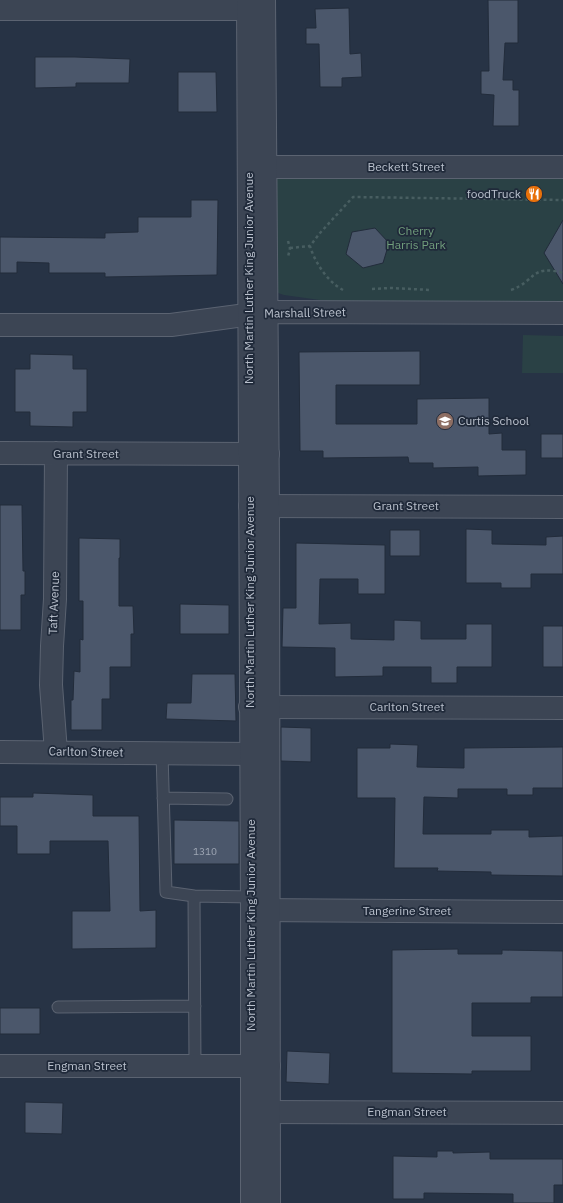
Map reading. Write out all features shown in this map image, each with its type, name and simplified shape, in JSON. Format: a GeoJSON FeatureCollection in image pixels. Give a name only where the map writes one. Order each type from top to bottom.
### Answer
{"type":"FeatureCollection","features":[{"type":"Feature","properties":{"kind":"street"},"geometry":{"type":"LineString","coordinates":[[0,9],[256,5]]}},
{"type":"Feature","properties":{"kind":"street","name":"North Martin Luther King Junior Avenue"},"geometry":{"type":"LineString","coordinates":[[252,1203],[260,1112],[258,906],[260,754],[259,454],[256,5]]}},
{"type":"Feature","properties":{"kind":"street","name":"Beckett Street"},"geometry":{"type":"LineString","coordinates":[[257,167],[563,167]]}},
{"type":"Feature","properties":{"kind":"street","name":"Marshall Street"},"geometry":{"type":"LineString","coordinates":[[0,325],[171,325],[258,313],[563,313]]}},
{"type":"Feature","properties":{"kind":"street","name":"Grant Street"},"geometry":{"type":"LineString","coordinates":[[0,454],[259,454]]}},
{"type":"Feature","properties":{"kind":"street","name":"Taft Avenue"},"geometry":{"type":"LineString","coordinates":[[56,454],[55,599],[51,685],[56,752]]}},
{"type":"Feature","properties":{"kind":"street","name":"Grant Street"},"geometry":{"type":"LineString","coordinates":[[259,506],[563,506]]}},
{"type":"Feature","properties":{"kind":"street","name":"Carlton Street"},"geometry":{"type":"LineString","coordinates":[[259,707],[563,708]]}},
{"type":"Feature","properties":{"kind":"street","name":"Carlton Street"},"geometry":{"type":"LineString","coordinates":[[0,752],[260,754]]}},
{"type":"Feature","properties":{"kind":"street","name":"Tangerine Street"},"geometry":{"type":"LineString","coordinates":[[258,906],[563,912]]}},
{"type":"Feature","properties":{"kind":"street","name":"Engman Street"},"geometry":{"type":"LineString","coordinates":[[0,1066],[260,1066]]}},
{"type":"Feature","properties":{"kind":"street","name":"North Martin Luther King Junior Avenue"},"geometry":{"type":"LineString","coordinates":[[260,1112],[269,1203]]}},
{"type":"Feature","properties":{"kind":"street","name":"Engman Street"},"geometry":{"type":"LineString","coordinates":[[260,1112],[563,1113]]}},
{"type":"Feature","properties":{"kind":"lane"},"geometry":{"type":"LineString","coordinates":[[162,753],[166,892],[258,906]]}},
{"type":"Feature","properties":{"kind":"lane"},"geometry":{"type":"LineString","coordinates":[[163,798],[227,799]]}},
{"type":"Feature","properties":{"kind":"lane"},"geometry":{"type":"LineString","coordinates":[[194,896],[195,1066]]}},
{"type":"Feature","properties":{"kind":"lane"},"geometry":{"type":"LineString","coordinates":[[58,1007],[195,1006]]}},
{"type":"Feature","properties":{"kind":"path"},"geometry":{"type":"LineString","coordinates":[[290,248],[310,246],[320,232],[353,197],[563,200]]}},
{"type":"Feature","properties":{"kind":"path"},"geometry":{"type":"LineString","coordinates":[[310,246],[314,258],[324,273],[331,281],[344,291]]}},
{"type":"Feature","properties":{"kind":"path"},"geometry":{"type":"LineString","coordinates":[[508,292],[521,286],[533,275],[541,271],[546,270],[563,273]]}},
{"type":"Feature","properties":{"kind":"path"},"geometry":{"type":"LineString","coordinates":[[366,290],[391,288],[432,290]]}},
{"type":"Feature","properties":{"kind":"green space","name":"Cherry Harris Park"},"geometry":{"type":"Polygon","coordinates":[[[563,176],[563,302],[327,301],[284,295],[275,292],[274,177],[563,176]]]}},
{"type":"Feature","properties":{"kind":"green space"},"geometry":{"type":"Polygon","coordinates":[[[523,335],[563,336],[563,373],[522,373],[523,335]]]}},
{"type":"Feature","properties":{"kind":"building"},"geometry":{"type":"Polygon","coordinates":[[[488,0],[518,0],[518,43],[505,43],[503,80],[513,80],[513,90],[519,90],[519,126],[493,126],[494,95],[481,94],[481,71],[489,71],[488,0]]]}},
{"type":"Feature","properties":{"kind":"building"},"geometry":{"type":"Polygon","coordinates":[[[349,8],[350,54],[361,53],[362,77],[342,78],[342,87],[320,87],[319,44],[306,44],[306,28],[316,28],[315,9],[349,8]]]}},
{"type":"Feature","properties":{"kind":"building"},"geometry":{"type":"Polygon","coordinates":[[[35,57],[130,59],[129,83],[76,83],[76,87],[35,88],[35,57]]]}},
{"type":"Feature","properties":{"kind":"building"},"geometry":{"type":"Polygon","coordinates":[[[178,72],[216,72],[217,112],[178,112],[178,72]]]}},
{"type":"Feature","properties":{"kind":"building"},"geometry":{"type":"Polygon","coordinates":[[[191,200],[218,200],[217,275],[105,277],[105,273],[49,273],[49,263],[17,262],[17,273],[0,273],[0,237],[105,238],[105,233],[138,232],[138,217],[191,217],[191,200]]]}},
{"type":"Feature","properties":{"kind":"building"},"geometry":{"type":"Polygon","coordinates":[[[563,220],[563,284],[544,253],[563,220]]]}},
{"type":"Feature","properties":{"kind":"building"},"geometry":{"type":"Polygon","coordinates":[[[375,228],[389,243],[383,263],[363,268],[346,254],[352,232],[375,228]]]}},
{"type":"Feature","properties":{"kind":"building"},"geometry":{"type":"Polygon","coordinates":[[[420,351],[420,385],[336,385],[336,424],[417,424],[417,399],[489,398],[489,434],[502,433],[502,450],[526,450],[526,475],[478,476],[478,467],[433,468],[433,463],[409,463],[408,457],[323,458],[323,451],[300,451],[299,352],[420,351]]]}},
{"type":"Feature","properties":{"kind":"building"},"geometry":{"type":"Polygon","coordinates":[[[30,354],[73,355],[73,369],[87,369],[87,412],[73,412],[73,427],[30,426],[30,412],[15,412],[15,369],[30,369],[30,354]]]}},
{"type":"Feature","properties":{"kind":"building"},"geometry":{"type":"Polygon","coordinates":[[[541,434],[563,434],[563,458],[541,458],[541,434]]]}},
{"type":"Feature","properties":{"kind":"building"},"geometry":{"type":"Polygon","coordinates":[[[0,505],[22,505],[25,595],[21,595],[21,630],[0,630],[0,505]]]}},
{"type":"Feature","properties":{"kind":"building"},"geometry":{"type":"Polygon","coordinates":[[[466,529],[492,530],[492,544],[546,545],[546,537],[563,536],[563,574],[531,574],[531,588],[501,588],[501,583],[466,583],[466,529]]]}},
{"type":"Feature","properties":{"kind":"building"},"geometry":{"type":"Polygon","coordinates":[[[390,530],[420,530],[420,556],[390,556],[390,530]]]}},
{"type":"Feature","properties":{"kind":"building"},"geometry":{"type":"Polygon","coordinates":[[[79,538],[120,539],[119,606],[133,606],[134,634],[131,634],[131,667],[110,667],[110,699],[102,699],[102,730],[71,730],[71,700],[73,700],[74,671],[80,672],[80,639],[83,640],[83,601],[79,601],[79,538]]]}},
{"type":"Feature","properties":{"kind":"building"},"geometry":{"type":"Polygon","coordinates":[[[296,543],[385,545],[385,594],[358,594],[358,579],[320,579],[319,624],[351,623],[351,639],[394,640],[394,620],[421,621],[421,639],[466,639],[466,624],[492,624],[492,667],[457,667],[457,683],[431,683],[431,667],[383,667],[383,676],[335,677],[335,648],[282,647],[283,608],[296,608],[296,543]]]}},
{"type":"Feature","properties":{"kind":"building"},"geometry":{"type":"Polygon","coordinates":[[[180,604],[229,605],[229,634],[180,634],[180,604]]]}},
{"type":"Feature","properties":{"kind":"building"},"geometry":{"type":"Polygon","coordinates":[[[543,626],[563,626],[563,667],[543,667],[543,626]]]}},
{"type":"Feature","properties":{"kind":"building"},"geometry":{"type":"Polygon","coordinates":[[[192,674],[235,674],[236,721],[166,719],[167,703],[191,703],[192,674]]]}},
{"type":"Feature","properties":{"kind":"building"},"geometry":{"type":"Polygon","coordinates":[[[281,727],[311,728],[311,762],[281,761],[281,727]]]}},
{"type":"Feature","properties":{"kind":"building"},"geometry":{"type":"Polygon","coordinates":[[[390,744],[418,745],[417,767],[464,768],[464,748],[563,747],[563,788],[533,788],[533,795],[507,795],[507,789],[458,789],[458,798],[424,797],[423,834],[491,834],[491,830],[529,830],[529,837],[563,836],[563,876],[491,875],[491,872],[437,871],[438,868],[394,868],[395,798],[357,798],[357,748],[390,748],[390,744]]]}},
{"type":"Feature","properties":{"kind":"building"},"geometry":{"type":"Polygon","coordinates":[[[33,793],[93,795],[93,816],[139,816],[140,911],[156,910],[156,948],[72,949],[72,911],[110,911],[108,841],[50,841],[50,854],[17,854],[17,826],[0,826],[0,797],[33,797],[33,793]]]}},
{"type":"Feature","properties":{"kind":"building"},"geometry":{"type":"Polygon","coordinates":[[[174,820],[239,821],[239,864],[174,864],[174,820]]]}},
{"type":"Feature","properties":{"kind":"building"},"geometry":{"type":"Polygon","coordinates":[[[458,949],[458,954],[502,954],[502,950],[563,951],[563,997],[531,997],[531,1003],[472,1003],[472,1036],[531,1036],[531,1071],[472,1071],[472,1074],[392,1073],[392,950],[458,949]]]}},
{"type":"Feature","properties":{"kind":"building"},"geometry":{"type":"Polygon","coordinates":[[[0,1008],[40,1008],[40,1034],[0,1034],[0,1008]]]}},
{"type":"Feature","properties":{"kind":"building"},"geometry":{"type":"Polygon","coordinates":[[[287,1051],[330,1053],[329,1084],[286,1082],[287,1051]]]}},
{"type":"Feature","properties":{"kind":"building"},"geometry":{"type":"Polygon","coordinates":[[[25,1102],[63,1103],[62,1134],[25,1133],[25,1102]]]}},
{"type":"Feature","properties":{"kind":"building"},"geometry":{"type":"Polygon","coordinates":[[[437,1151],[453,1151],[453,1153],[490,1152],[490,1159],[563,1159],[563,1185],[554,1185],[554,1203],[513,1203],[513,1194],[424,1193],[424,1199],[393,1199],[393,1156],[437,1157],[437,1151]]]}},
{"type":"Feature","properties":{"kind":"place","name":"foodTruck"},"geometry":{"type":"Point","coordinates":[534,194]}},
{"type":"Feature","properties":{"kind":"place","name":"Curtis School"},"geometry":{"type":"Point","coordinates":[445,421]}}]}
